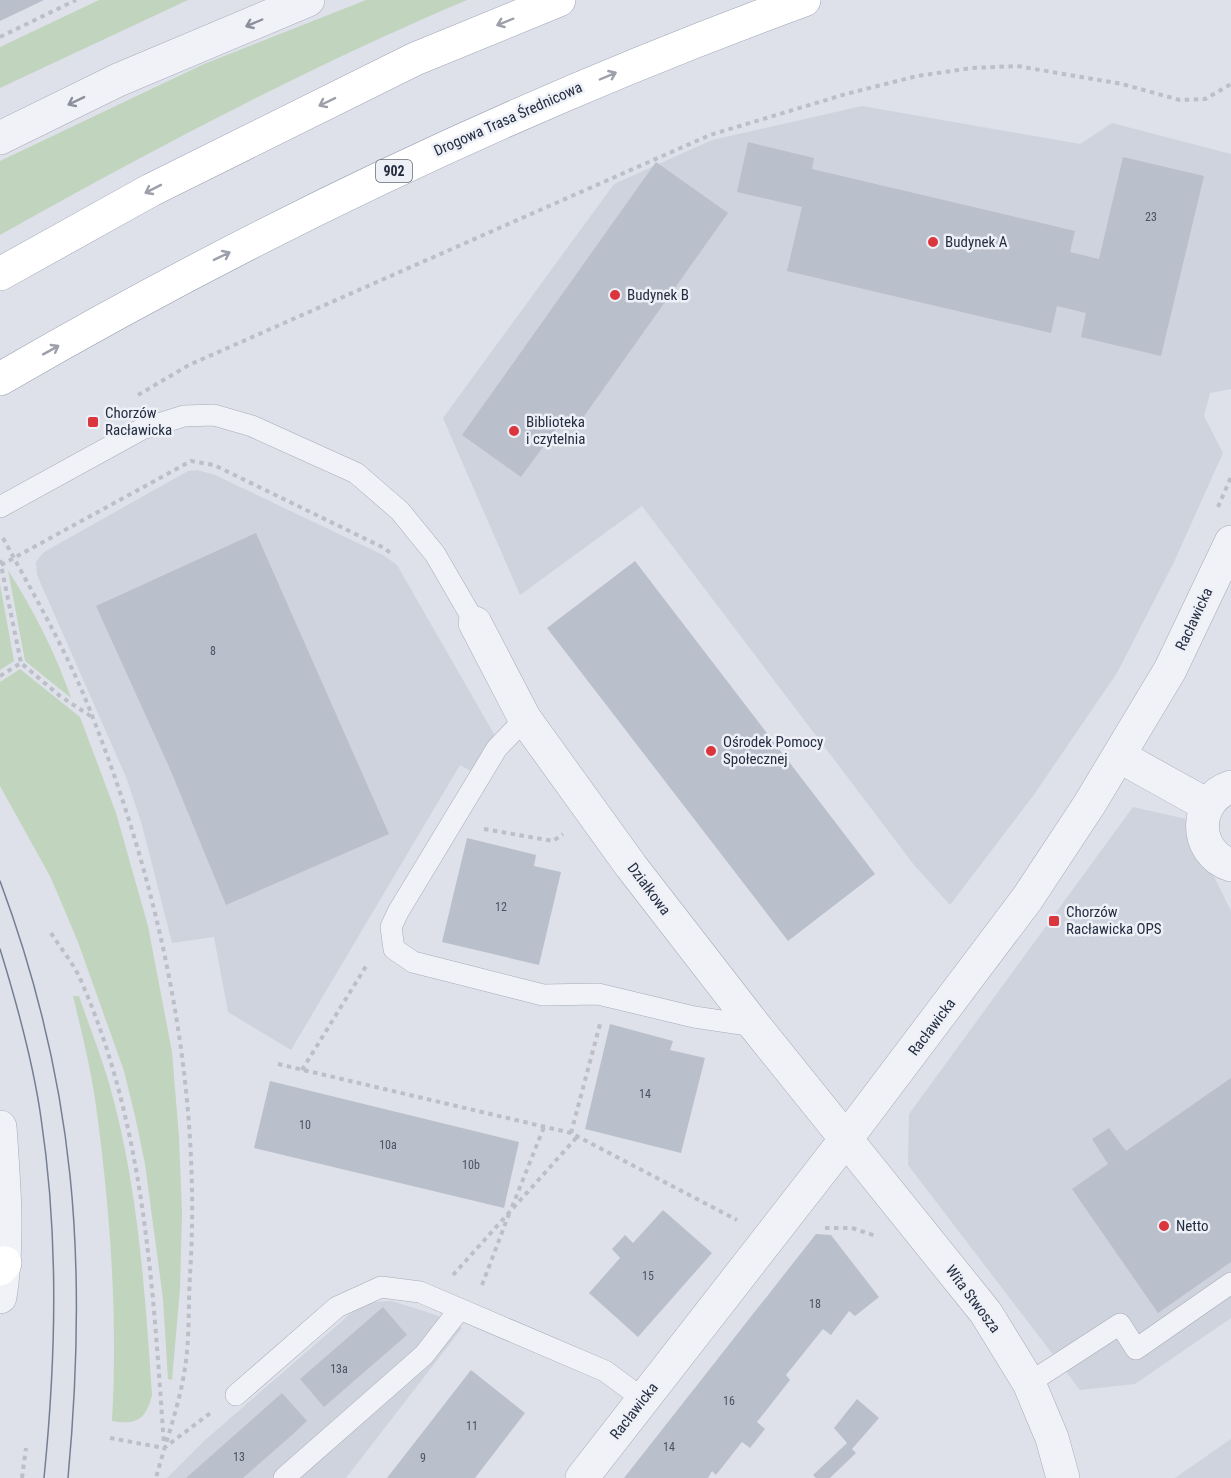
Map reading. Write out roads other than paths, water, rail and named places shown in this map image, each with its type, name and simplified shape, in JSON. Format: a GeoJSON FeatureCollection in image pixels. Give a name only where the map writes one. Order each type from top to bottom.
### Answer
{"type":"FeatureCollection","features":[{"type":"Feature","properties":{"kind":"main road"},"geometry":{"type":"LineString","coordinates":[[0,274],[151,190],[415,59],[559,0]]}},
{"type":"Feature","properties":{"kind":"main road","name":"Drogowa Trasa Średnicowa"},"geometry":{"type":"LineString","coordinates":[[0,379],[193,270],[455,141],[636,64],[804,0]]}},
{"type":"Feature","properties":{"kind":"street"},"geometry":{"type":"LineString","coordinates":[[0,138],[118,80],[308,0]]}},
{"type":"Feature","properties":{"kind":"street","name":"Racławicka"},"geometry":{"type":"LineString","coordinates":[[582,1478],[1007,928],[1119,756],[1170,670],[1231,542]]}},
{"type":"Feature","properties":{"kind":"street","name":"Działkowa"},"geometry":{"type":"LineString","coordinates":[[475,623],[525,719],[631,866],[846,1139]]}},
{"type":"Feature","properties":{"kind":"street"},"geometry":{"type":"LineString","coordinates":[[1119,756],[1219,796],[1202,832],[1206,845],[1214,856],[1231,865]]}},
{"type":"Feature","properties":{"kind":"street"},"geometry":{"type":"LineString","coordinates":[[0,1127],[5,1188],[0,1297]]}},
{"type":"Feature","properties":{"kind":"street","name":"Wita Stwosza"},"geometry":{"type":"LineString","coordinates":[[846,1139],[986,1313],[1029,1383],[1052,1438],[1063,1478]]}},
{"type":"Feature","properties":{"kind":"lane"},"geometry":{"type":"LineString","coordinates":[[0,507],[142,429],[184,416],[214,415],[252,426],[356,473],[400,511],[435,555],[475,623]]}},
{"type":"Feature","properties":{"kind":"lane"},"geometry":{"type":"LineString","coordinates":[[525,719],[496,748],[391,927],[394,949],[413,962],[543,995],[607,996],[694,1017],[755,1026]]}},
{"type":"Feature","properties":{"kind":"lane"},"geometry":{"type":"LineString","coordinates":[[1029,1383],[1120,1323],[1136,1349],[1231,1283]]}},
{"type":"Feature","properties":{"kind":"lane"},"geometry":{"type":"LineString","coordinates":[[236,1395],[337,1307],[381,1287],[420,1292],[433,1297],[604,1371],[643,1399]]}},
{"type":"Feature","properties":{"kind":"lane"},"geometry":{"type":"LineString","coordinates":[[284,1478],[424,1355],[465,1312]]}},
{"type":"Feature","properties":{"kind":"tram line"},"geometry":{"type":"LineString","coordinates":[[0,881],[26,956],[46,1030],[60,1103],[70,1175],[75,1248],[76,1323],[74,1399],[68,1478]]}},
{"type":"Feature","properties":{"kind":"tram line"},"geometry":{"type":"LineString","coordinates":[[0,949],[34,1075],[51,1208],[53,1343],[44,1478]]}},
{"type":"Feature","properties":{"kind":"place","name":"Budynek A"},"geometry":{"type":"Point","coordinates":[933,242]}},
{"type":"Feature","properties":{"kind":"place","name":"Budynek B"},"geometry":{"type":"Point","coordinates":[615,295]}},
{"type":"Feature","properties":{"kind":"place","name":"Chorzów Racławicka"},"geometry":{"type":"Point","coordinates":[93,422]}},
{"type":"Feature","properties":{"kind":"place","name":"Biblioteka i czytelnia"},"geometry":{"type":"Point","coordinates":[514,431]}},
{"type":"Feature","properties":{"kind":"place","name":"Ośrodek Pomocy Społecznej"},"geometry":{"type":"Point","coordinates":[711,751]}},
{"type":"Feature","properties":{"kind":"place","name":"Chorzów Racławicka OPS"},"geometry":{"type":"Point","coordinates":[1054,921]}},
{"type":"Feature","properties":{"kind":"place","name":"Netto"},"geometry":{"type":"Point","coordinates":[1164,1226]}}]}
